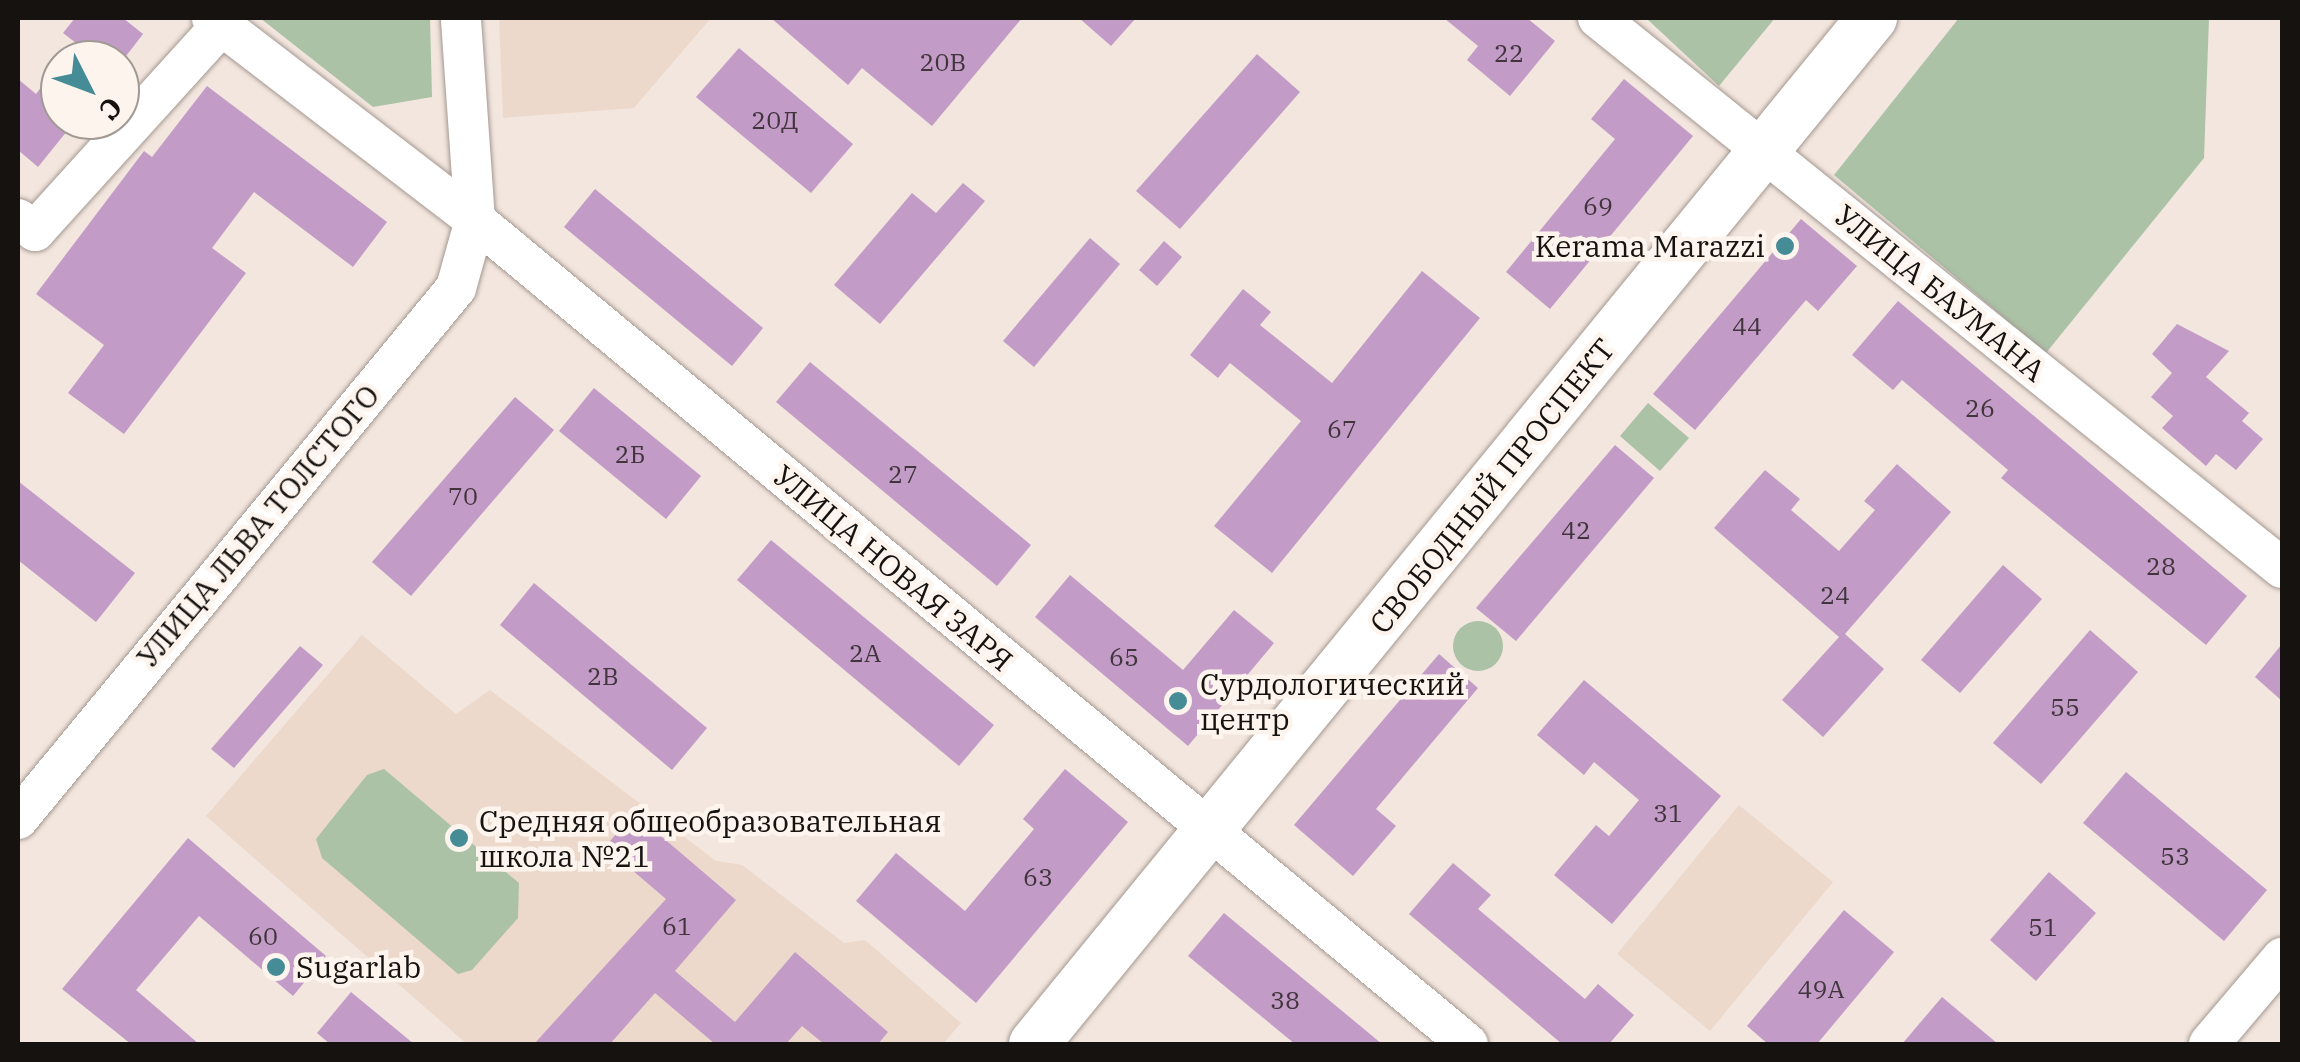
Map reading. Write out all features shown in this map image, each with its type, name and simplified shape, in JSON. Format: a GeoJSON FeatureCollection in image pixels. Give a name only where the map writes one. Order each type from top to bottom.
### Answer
{"type":"FeatureCollection","features":[{"type":"Feature","properties":{"kind":"main road","name":"СВОБОДНЫЙ ПРОСПЕКТ"},"geometry":{"type":"LineString","coordinates":[[1034,1044],[1872,18]]}},
{"type":"Feature","properties":{"kind":"street"},"geometry":{"type":"LineString","coordinates":[[461,18],[476,220]]}},
{"type":"Feature","properties":{"kind":"street","name":"УЛИЦА БАУМАНА"},"geometry":{"type":"LineString","coordinates":[[1598,18],[2282,568]]}},
{"type":"Feature","properties":{"kind":"street"},"geometry":{"type":"LineString","coordinates":[[18,219],[34,232],[217,21]]}},
{"type":"Feature","properties":{"kind":"street","name":"УЛИЦА НОВАЯ ЗАРЯ"},"geometry":{"type":"LineString","coordinates":[[217,21],[476,220],[1206,834],[1468,1044]]}},
{"type":"Feature","properties":{"kind":"street","name":"УЛИЦА ЛЬВА ТОЛСТОГО"},"geometry":{"type":"LineString","coordinates":[[18,819],[456,288],[476,220]]}},
{"type":"Feature","properties":{"kind":"street"},"geometry":{"type":"LineString","coordinates":[[2209,1044],[2282,958]]}},
{"type":"Feature","properties":{"kind":"shaded area"},"geometry":{"type":"Polygon","coordinates":[[[499,18],[711,18],[634,108],[503,118],[499,18]]]}},
{"type":"Feature","properties":{"kind":"shaded area","name":"Средняя общеобразовательная школа №21"},"geometry":{"type":"Polygon","coordinates":[[[362,635],[456,714],[490,690],[716,861],[742,865],[844,943],[865,940],[961,1023],[943,1044],[467,1044],[206,816],[362,635]]]}},
{"type":"Feature","properties":{"kind":"shaded area"},"geometry":{"type":"Polygon","coordinates":[[[1739,805],[1833,882],[1710,1031],[1617,954],[1739,805]]]}},
{"type":"Feature","properties":{"kind":"green space"},"geometry":{"type":"Polygon","coordinates":[[[260,18],[430,18],[432,97],[373,107],[260,18]]]}},
{"type":"Feature","properties":{"kind":"green space"},"geometry":{"type":"Polygon","coordinates":[[[1646,18],[1775,18],[1719,86],[1646,18]]]}},
{"type":"Feature","properties":{"kind":"green space"},"geometry":{"type":"Polygon","coordinates":[[[1959,18],[2209,18],[2204,158],[2046,353],[1834,175],[1959,18]]]}},
{"type":"Feature","properties":{"kind":"green space"},"geometry":{"type":"Polygon","coordinates":[[[1648,403],[1689,438],[1660,471],[1620,436],[1648,403]]]}},
{"type":"Feature","properties":{"kind":"green space"},"geometry":{"type":"Polygon","coordinates":[[[1478,621],[1496,628],[1503,646],[1496,664],[1478,671],[1460,664],[1453,646],[1460,628],[1478,621]]]}},
{"type":"Feature","properties":{"kind":"green space"},"geometry":{"type":"Polygon","coordinates":[[[384,769],[519,883],[518,918],[472,970],[458,974],[322,858],[316,839],[367,775],[384,769]]]}},
{"type":"Feature","properties":{"kind":"building"},"geometry":{"type":"Polygon","coordinates":[[[75,18],[123,18],[143,34],[138,40],[72,40],[63,33],[75,18]]]}},
{"type":"Feature","properties":{"kind":"building"},"geometry":{"type":"Polygon","coordinates":[[[771,18],[1022,18],[932,126],[862,68],[848,85],[771,18]]]}},
{"type":"Feature","properties":{"kind":"building"},"geometry":{"type":"Polygon","coordinates":[[[1079,18],[1136,18],[1111,46],[1079,18]]]}},
{"type":"Feature","properties":{"kind":"building"},"geometry":{"type":"Polygon","coordinates":[[[1444,18],[1527,18],[1555,41],[1510,96],[1467,60],[1478,46],[1444,18]]]}},
{"type":"Feature","properties":{"kind":"building"},"geometry":{"type":"Polygon","coordinates":[[[739,48],[853,144],[811,193],[696,97],[739,48]]]}},
{"type":"Feature","properties":{"kind":"building"},"geometry":{"type":"Polygon","coordinates":[[[1257,54],[1300,92],[1180,229],[1136,191],[1257,54]]]}},
{"type":"Feature","properties":{"kind":"building"},"geometry":{"type":"Polygon","coordinates":[[[18,79],[36,94],[40,89],[40,140],[60,140],[38,167],[18,150],[18,79]]]}},
{"type":"Feature","properties":{"kind":"building"},"geometry":{"type":"Polygon","coordinates":[[[1624,79],[1693,136],[1550,309],[1506,272],[1615,139],[1591,119],[1624,79]]]}},
{"type":"Feature","properties":{"kind":"building"},"geometry":{"type":"Polygon","coordinates":[[[207,86],[387,222],[353,267],[254,192],[212,248],[246,273],[124,434],[68,393],[104,345],[36,294],[144,151],[152,157],[207,86]]]}},
{"type":"Feature","properties":{"kind":"building"},"geometry":{"type":"Polygon","coordinates":[[[963,183],[985,201],[880,324],[834,285],[912,193],[936,213],[963,183]]]}},
{"type":"Feature","properties":{"kind":"building"},"geometry":{"type":"Polygon","coordinates":[[[595,189],[763,328],[732,366],[564,227],[595,189]]]}},
{"type":"Feature","properties":{"kind":"building"},"geometry":{"type":"Polygon","coordinates":[[[1801,219],[1857,266],[1818,311],[1806,300],[1695,430],[1653,394],[1801,219]]]}},
{"type":"Feature","properties":{"kind":"building"},"geometry":{"type":"Polygon","coordinates":[[[1090,238],[1120,264],[1034,367],[1003,341],[1090,238]]]}},
{"type":"Feature","properties":{"kind":"building"},"geometry":{"type":"Polygon","coordinates":[[[1164,241],[1182,257],[1157,286],[1139,270],[1164,241]]]}},
{"type":"Feature","properties":{"kind":"building"},"geometry":{"type":"Polygon","coordinates":[[[1422,271],[1480,318],[1272,573],[1214,526],[1301,421],[1230,363],[1218,378],[1190,355],[1243,289],[1271,312],[1260,325],[1332,383],[1422,271]]]}},
{"type":"Feature","properties":{"kind":"building"},"geometry":{"type":"Polygon","coordinates":[[[1898,301],[2247,596],[2206,645],[2001,478],[2008,470],[1902,380],[1893,390],[1852,355],[1898,301]]]}},
{"type":"Feature","properties":{"kind":"building"},"geometry":{"type":"Polygon","coordinates":[[[2177,324],[2229,351],[2206,377],[2249,413],[2242,421],[2263,439],[2236,470],[2216,454],[2206,466],[2162,428],[2173,416],[2151,397],[2172,373],[2152,354],[2177,324]]]}},
{"type":"Feature","properties":{"kind":"building"},"geometry":{"type":"Polygon","coordinates":[[[810,362],[1031,545],[997,586],[776,402],[810,362]]]}},
{"type":"Feature","properties":{"kind":"building"},"geometry":{"type":"Polygon","coordinates":[[[594,388],[701,476],[666,519],[559,431],[594,388]]]}},
{"type":"Feature","properties":{"kind":"building"},"geometry":{"type":"Polygon","coordinates":[[[515,397],[554,430],[411,596],[372,562],[515,397]]]}},
{"type":"Feature","properties":{"kind":"building"},"geometry":{"type":"Polygon","coordinates":[[[1615,445],[1654,478],[1516,641],[1476,608],[1615,445]]]}},
{"type":"Feature","properties":{"kind":"building"},"geometry":{"type":"Polygon","coordinates":[[[1897,464],[1951,512],[1845,634],[1884,669],[1823,737],[1782,700],[1839,637],[1714,528],[1765,470],[1800,499],[1791,510],[1839,551],[1875,510],[1864,501],[1897,464]]]}},
{"type":"Feature","properties":{"kind":"building"},"geometry":{"type":"Polygon","coordinates":[[[18,481],[135,573],[96,622],[18,560],[18,481]]]}},
{"type":"Feature","properties":{"kind":"building"},"geometry":{"type":"Polygon","coordinates":[[[771,540],[994,725],[959,766],[737,580],[771,540]]]}},
{"type":"Feature","properties":{"kind":"building"},"geometry":{"type":"Polygon","coordinates":[[[2003,565],[2042,599],[1960,693],[1921,660],[2003,565]]]}},
{"type":"Feature","properties":{"kind":"building"},"geometry":{"type":"Polygon","coordinates":[[[1070,575],[1183,670],[1234,610],[1274,643],[1188,746],[1035,617],[1070,575]]]}},
{"type":"Feature","properties":{"kind":"building"},"geometry":{"type":"Polygon","coordinates":[[[534,583],[707,728],[672,770],[500,625],[534,583]]]}},
{"type":"Feature","properties":{"kind":"building"},"geometry":{"type":"Polygon","coordinates":[[[2090,630],[2138,672],[2041,784],[1993,743],[2090,630]]]}},
{"type":"Feature","properties":{"kind":"building"},"geometry":{"type":"Polygon","coordinates":[[[2282,644],[2282,701],[2255,677],[2282,644]]]}},
{"type":"Feature","properties":{"kind":"building"},"geometry":{"type":"Polygon","coordinates":[[[300,646],[323,665],[234,768],[211,749],[300,646]]]}},
{"type":"Feature","properties":{"kind":"building"},"geometry":{"type":"Polygon","coordinates":[[[1439,654],[1478,688],[1376,809],[1396,826],[1353,876],[1294,825],[1439,654]]]}},
{"type":"Feature","properties":{"kind":"building"},"geometry":{"type":"Polygon","coordinates":[[[1584,680],[1721,796],[1612,924],[1554,875],[1596,825],[1609,836],[1639,800],[1594,762],[1584,775],[1537,735],[1584,680]]]}},
{"type":"Feature","properties":{"kind":"building"},"geometry":{"type":"Polygon","coordinates":[[[1065,769],[1128,822],[976,1003],[856,901],[896,853],[965,911],[1034,829],[1023,819],[1065,769]]]}},
{"type":"Feature","properties":{"kind":"building"},"geometry":{"type":"Polygon","coordinates":[[[2126,772],[2267,890],[2224,941],[2083,823],[2126,772]]]}},
{"type":"Feature","properties":{"kind":"building"},"geometry":{"type":"Polygon","coordinates":[[[634,813],[736,900],[675,971],[735,1022],[795,952],[888,1032],[878,1044],[824,1044],[802,1026],[786,1044],[715,1044],[655,993],[610,1044],[534,1044],[666,899],[605,847],[634,813]]]}},
{"type":"Feature","properties":{"kind":"building"},"geometry":{"type":"Polygon","coordinates":[[[188,838],[326,956],[293,996],[199,916],[136,990],[199,1044],[131,1044],[62,989],[188,838]]]}},
{"type":"Feature","properties":{"kind":"building"},"geometry":{"type":"Polygon","coordinates":[[[1453,863],[1491,895],[1478,909],[1585,999],[1598,984],[1634,1015],[1609,1044],[1562,1044],[1409,914],[1453,863]]]}},
{"type":"Feature","properties":{"kind":"building"},"geometry":{"type":"Polygon","coordinates":[[[2049,872],[2096,913],[2036,981],[1990,940],[2049,872]]]}},
{"type":"Feature","properties":{"kind":"building"},"geometry":{"type":"Polygon","coordinates":[[[1844,910],[1894,952],[1817,1044],[1768,1044],[1747,1026],[1844,910]]]}},
{"type":"Feature","properties":{"kind":"building"},"geometry":{"type":"Polygon","coordinates":[[[1224,913],[1382,1044],[1295,1044],[1188,956],[1224,913]]]}},
{"type":"Feature","properties":{"kind":"building"},"geometry":{"type":"Polygon","coordinates":[[[351,992],[414,1044],[330,1044],[317,1033],[351,992]]]}},
{"type":"Feature","properties":{"kind":"building"},"geometry":{"type":"Polygon","coordinates":[[[1942,997],[1998,1044],[1902,1044],[1942,997]]]}},
{"type":"Feature","properties":{"kind":"place","name":"Kerama Marazzi"},"geometry":{"type":"Point","coordinates":[1785,246]}},
{"type":"Feature","properties":{"kind":"place","name":"Сурдологический центр"},"geometry":{"type":"Point","coordinates":[1178,701]}},
{"type":"Feature","properties":{"kind":"place","name":"Средняя общеобразовательная школа №21"},"geometry":{"type":"Point","coordinates":[459,838]}},
{"type":"Feature","properties":{"kind":"place","name":"Sugarlab"},"geometry":{"type":"Point","coordinates":[276,967]}}]}
